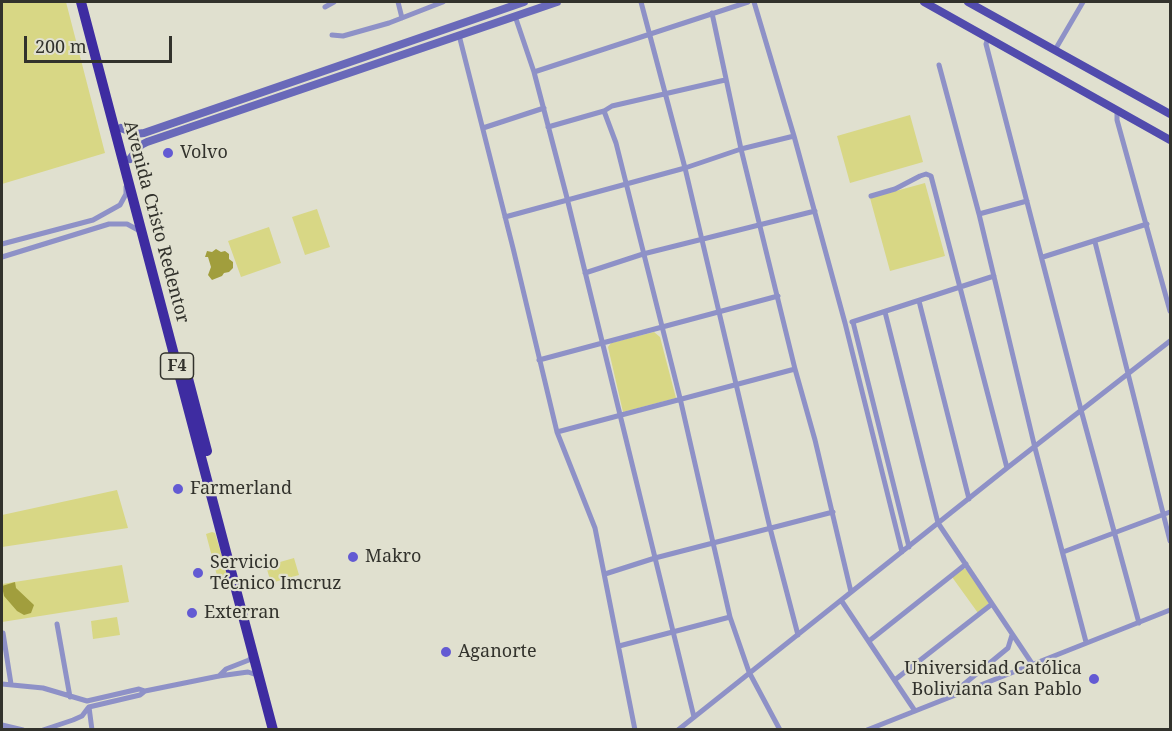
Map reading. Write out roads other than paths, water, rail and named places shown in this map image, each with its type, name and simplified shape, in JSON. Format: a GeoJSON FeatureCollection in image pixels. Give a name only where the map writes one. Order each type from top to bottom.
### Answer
{"type":"FeatureCollection","features":[{"type":"Feature","properties":{"kind":"highway","name":"Avenida Cristo Redentor"},"geometry":{"type":"LineString","coordinates":[[81,2],[273,729]]}},
{"type":"Feature","properties":{"kind":"highway","name":"Avenida Cristo Redentor"},"geometry":{"type":"LineString","coordinates":[[89,2],[280,729]]}},
{"type":"Feature","properties":{"kind":"main road"},"geometry":{"type":"LineString","coordinates":[[121,128],[136,134],[144,133],[524,2]]}},
{"type":"Feature","properties":{"kind":"main road"},"geometry":{"type":"LineString","coordinates":[[130,159],[141,145],[147,142],[557,2]]}},
{"type":"Feature","properties":{"kind":"main road"},"geometry":{"type":"LineString","coordinates":[[924,2],[1170,140]]}},
{"type":"Feature","properties":{"kind":"main road"},"geometry":{"type":"LineString","coordinates":[[968,2],[1170,114]]}},
{"type":"Feature","properties":{"kind":"main road"},"geometry":{"type":"LineString","coordinates":[[463,33],[464,22]]}},
{"type":"Feature","properties":{"kind":"main road"},"geometry":{"type":"LineString","coordinates":[[324,71],[328,80]]}},
{"type":"Feature","properties":{"kind":"main road"},"geometry":{"type":"LineString","coordinates":[[144,133],[147,142]]}},
{"type":"Feature","properties":{"kind":"street"},"geometry":{"type":"LineString","coordinates":[[325,7],[334,2]]}},
{"type":"Feature","properties":{"kind":"street"},"geometry":{"type":"LineString","coordinates":[[398,2],[402,18]]}},
{"type":"Feature","properties":{"kind":"street"},"geometry":{"type":"LineString","coordinates":[[332,35],[343,36],[402,18],[443,2]]}},
{"type":"Feature","properties":{"kind":"street"},"geometry":{"type":"LineString","coordinates":[[498,10],[502,2]]}},
{"type":"Feature","properties":{"kind":"street"},"geometry":{"type":"LineString","coordinates":[[641,2],[685,168],[770,528],[798,635]]}},
{"type":"Feature","properties":{"kind":"street"},"geometry":{"type":"LineString","coordinates":[[534,72],[748,2]]}},
{"type":"Feature","properties":{"kind":"street"},"geometry":{"type":"LineString","coordinates":[[754,2],[815,211],[902,552]]}},
{"type":"Feature","properties":{"kind":"street"},"geometry":{"type":"LineString","coordinates":[[1054,50],[1083,2]]}},
{"type":"Feature","properties":{"kind":"street"},"geometry":{"type":"LineString","coordinates":[[712,13],[741,150],[833,512],[851,592]]}},
{"type":"Feature","properties":{"kind":"street"},"geometry":{"type":"LineString","coordinates":[[515,16],[544,108],[694,717]]}},
{"type":"Feature","properties":{"kind":"street"},"geometry":{"type":"LineString","coordinates":[[463,33],[483,128],[557,432],[595,528],[635,729]]}},
{"type":"Feature","properties":{"kind":"street"},"geometry":{"type":"LineString","coordinates":[[988,38],[986,44],[1113,533],[1139,623]]}},
{"type":"Feature","properties":{"kind":"street"},"geometry":{"type":"LineString","coordinates":[[939,65],[979,214],[1035,448],[1086,642]]}},
{"type":"Feature","properties":{"kind":"street"},"geometry":{"type":"LineString","coordinates":[[548,128],[604,111],[612,106],[725,80]]}},
{"type":"Feature","properties":{"kind":"street"},"geometry":{"type":"LineString","coordinates":[[483,128],[544,108]]}},
{"type":"Feature","properties":{"kind":"street"},"geometry":{"type":"LineString","coordinates":[[1118,109],[1117,120],[1170,311]]}},
{"type":"Feature","properties":{"kind":"street"},"geometry":{"type":"LineString","coordinates":[[604,111],[616,143],[680,398],[730,617],[749,672],[780,729]]}},
{"type":"Feature","properties":{"kind":"street"},"geometry":{"type":"LineString","coordinates":[[505,217],[794,136]]}},
{"type":"Feature","properties":{"kind":"street"},"geometry":{"type":"LineString","coordinates":[[871,196],[895,189],[920,176],[926,174],[931,176],[1007,468]]}},
{"type":"Feature","properties":{"kind":"street"},"geometry":{"type":"LineString","coordinates":[[2,244],[93,220],[120,205],[126,194],[127,177]]}},
{"type":"Feature","properties":{"kind":"street"},"geometry":{"type":"LineString","coordinates":[[979,214],[1028,201]]}},
{"type":"Feature","properties":{"kind":"street"},"geometry":{"type":"LineString","coordinates":[[585,273],[702,239],[815,211]]}},
{"type":"Feature","properties":{"kind":"street"},"geometry":{"type":"LineString","coordinates":[[93,220],[89,225],[96,228]]}},
{"type":"Feature","properties":{"kind":"street"},"geometry":{"type":"LineString","coordinates":[[2,249],[3,256],[109,224],[121,223],[133,226],[143,234]]}},
{"type":"Feature","properties":{"kind":"street"},"geometry":{"type":"LineString","coordinates":[[78,224],[83,227],[81,232]]}},
{"type":"Feature","properties":{"kind":"street"},"geometry":{"type":"LineString","coordinates":[[1042,257],[1147,224]]}},
{"type":"Feature","properties":{"kind":"street"},"geometry":{"type":"LineString","coordinates":[[1095,242],[1170,540]]}},
{"type":"Feature","properties":{"kind":"street"},"geometry":{"type":"LineString","coordinates":[[845,323],[994,276]]}},
{"type":"Feature","properties":{"kind":"street"},"geometry":{"type":"LineString","coordinates":[[539,360],[778,296]]}},
{"type":"Feature","properties":{"kind":"street"},"geometry":{"type":"LineString","coordinates":[[919,301],[969,499]]}},
{"type":"Feature","properties":{"kind":"street"},"geometry":{"type":"LineString","coordinates":[[885,312],[938,523],[1033,665]]}},
{"type":"Feature","properties":{"kind":"street"},"geometry":{"type":"LineString","coordinates":[[853,322],[909,547]]}},
{"type":"Feature","properties":{"kind":"street"},"geometry":{"type":"LineString","coordinates":[[678,729],[1170,341]]}},
{"type":"Feature","properties":{"kind":"street"},"geometry":{"type":"LineString","coordinates":[[557,432],[795,369]]}},
{"type":"Feature","properties":{"kind":"street"},"geometry":{"type":"LineString","coordinates":[[605,574],[655,558],[833,512]]}},
{"type":"Feature","properties":{"kind":"street"},"geometry":{"type":"LineString","coordinates":[[1063,552],[1170,512]]}},
{"type":"Feature","properties":{"kind":"street"},"geometry":{"type":"LineString","coordinates":[[869,640],[966,564]]}},
{"type":"Feature","properties":{"kind":"street"},"geometry":{"type":"LineString","coordinates":[[841,600],[896,679],[915,711]]}},
{"type":"Feature","properties":{"kind":"street"},"geometry":{"type":"LineString","coordinates":[[896,679],[992,604]]}},
{"type":"Feature","properties":{"kind":"street"},"geometry":{"type":"LineString","coordinates":[[867,729],[1170,610]]}},
{"type":"Feature","properties":{"kind":"street"},"geometry":{"type":"LineString","coordinates":[[619,646],[730,617]]}},
{"type":"Feature","properties":{"kind":"street"},"geometry":{"type":"LineString","coordinates":[[57,624],[70,697]]}},
{"type":"Feature","properties":{"kind":"street"},"geometry":{"type":"LineString","coordinates":[[3,633],[11,684]]}},
{"type":"Feature","properties":{"kind":"street"},"geometry":{"type":"LineString","coordinates":[[946,699],[1008,648],[1012,634]]}},
{"type":"Feature","properties":{"kind":"street"},"geometry":{"type":"LineString","coordinates":[[219,676],[226,669],[249,660],[254,653]]}},
{"type":"Feature","properties":{"kind":"street"},"geometry":{"type":"LineString","coordinates":[[2,684],[43,687],[88,704],[113,701],[140,695],[145,691],[219,676],[248,672],[260,678]]}},
{"type":"Feature","properties":{"kind":"street"},"geometry":{"type":"LineString","coordinates":[[43,729],[82,716],[88,704],[112,694],[139,689],[145,691]]}},
{"type":"Feature","properties":{"kind":"street"},"geometry":{"type":"LineString","coordinates":[[112,694],[113,701]]}},
{"type":"Feature","properties":{"kind":"street"},"geometry":{"type":"LineString","coordinates":[[88,704],[92,729]]}},
{"type":"Feature","properties":{"kind":"street"},"geometry":{"type":"LineString","coordinates":[[2,725],[22,729]]}},
{"type":"Feature","properties":{"kind":"place","name":"Volvo"},"geometry":{"type":"Point","coordinates":[168,153]}},
{"type":"Feature","properties":{"kind":"place","name":"Farmerland"},"geometry":{"type":"Point","coordinates":[178,489]}},
{"type":"Feature","properties":{"kind":"place","name":"Makro"},"geometry":{"type":"Point","coordinates":[353,557]}},
{"type":"Feature","properties":{"kind":"place","name":"Servicio Técnico Imcruz"},"geometry":{"type":"Point","coordinates":[198,573]}},
{"type":"Feature","properties":{"kind":"place","name":"Exterran"},"geometry":{"type":"Point","coordinates":[192,613]}},
{"type":"Feature","properties":{"kind":"place","name":"Aganorte"},"geometry":{"type":"Point","coordinates":[446,652]}},
{"type":"Feature","properties":{"kind":"place","name":"Universidad Católica Boliviana San Pablo"},"geometry":{"type":"Point","coordinates":[1094,679]}}]}
